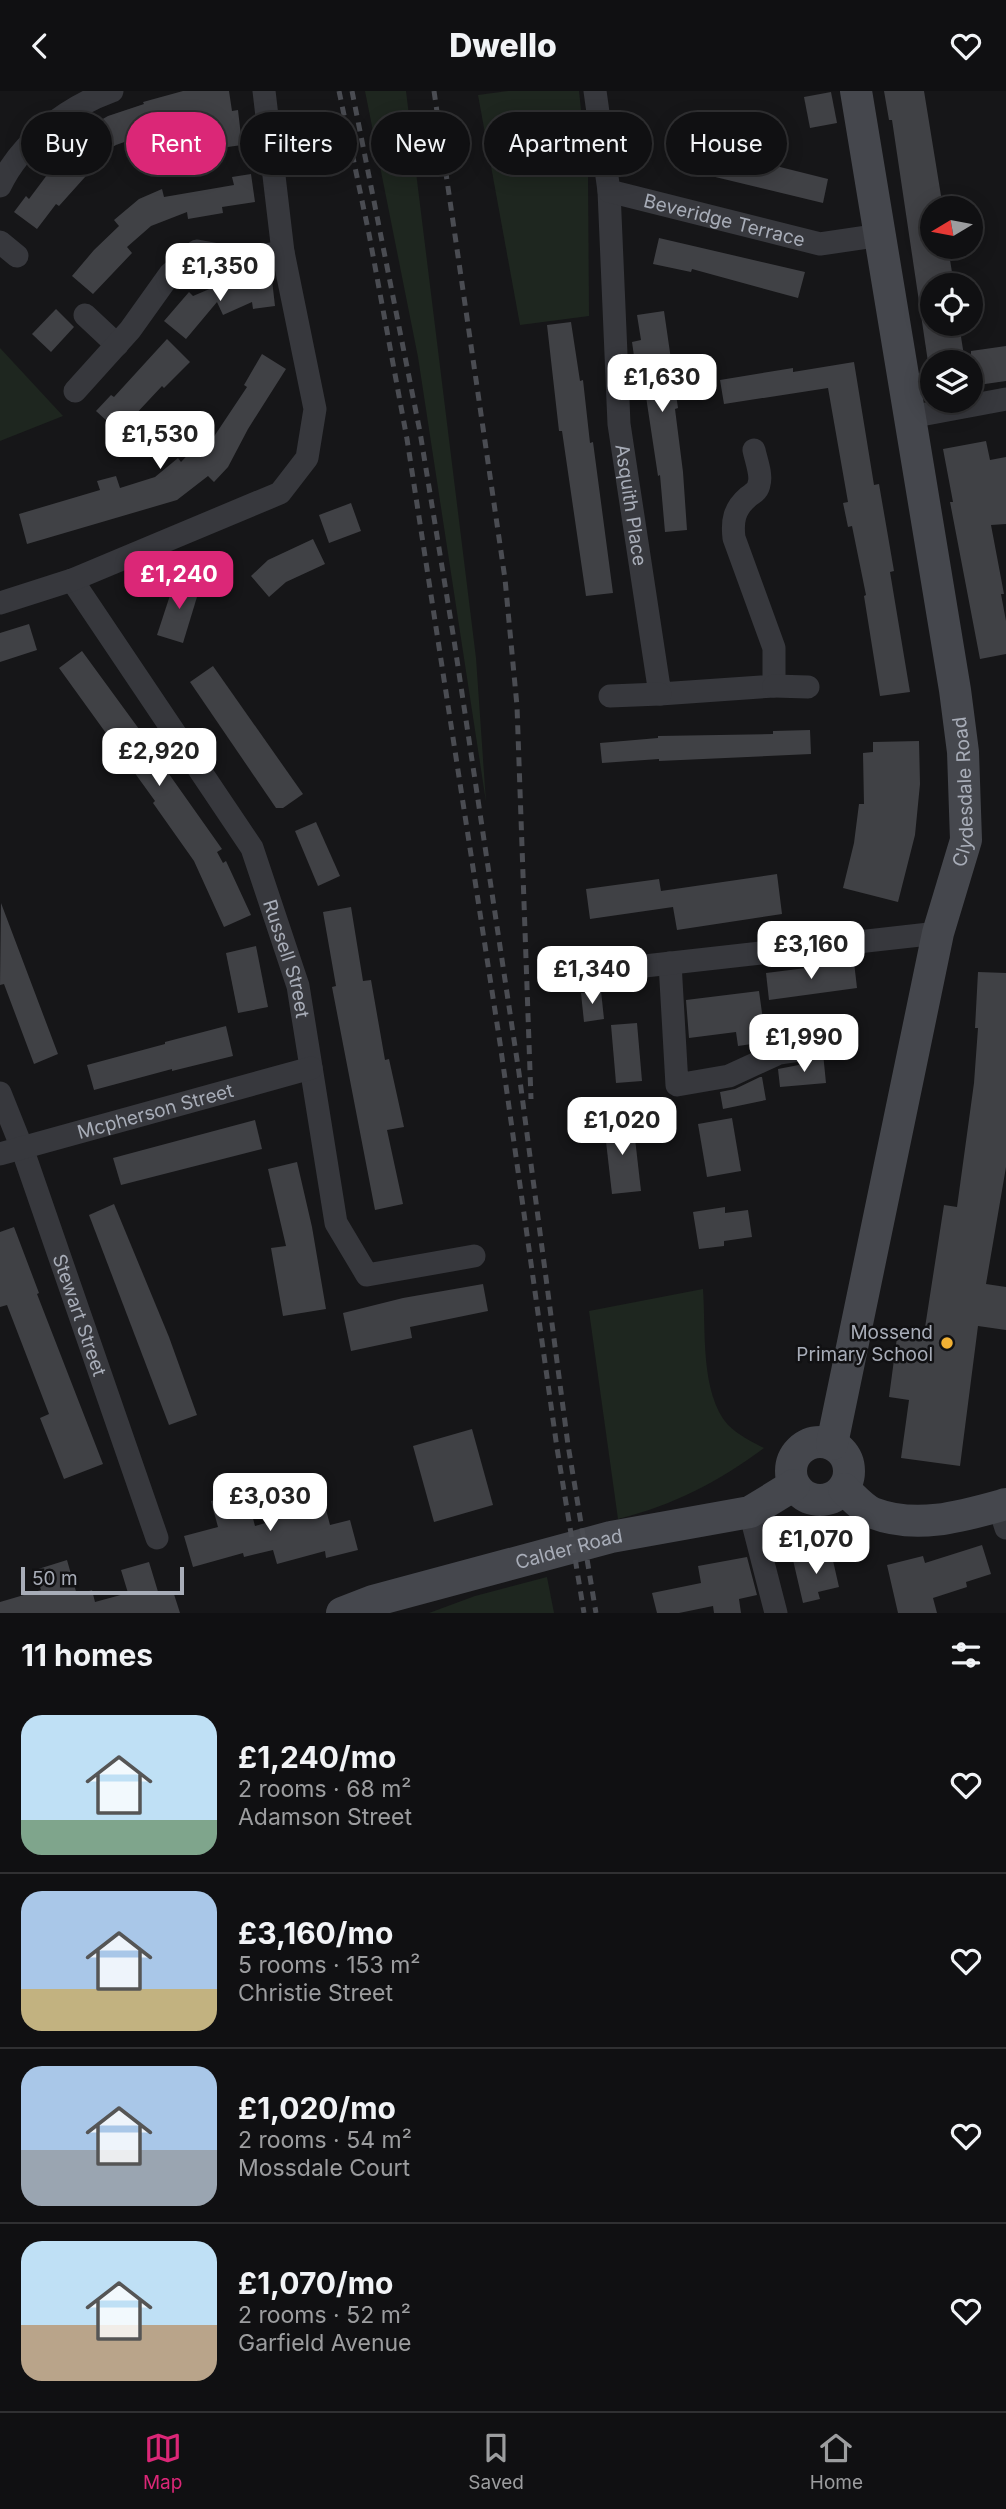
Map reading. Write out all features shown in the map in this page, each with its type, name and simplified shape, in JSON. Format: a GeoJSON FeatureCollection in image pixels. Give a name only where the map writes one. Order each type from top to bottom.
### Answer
{"type":"FeatureCollection","features":[{"type":"Feature","properties":{"kind":"main road","name":"Clydesdale Road"},"geometry":{"type":"LineString","coordinates":[[832,1444],[938,933],[966,840],[963,752],[955,689],[856,91]]}},
{"type":"Feature","properties":{"kind":"main road"},"geometry":{"type":"LineString","coordinates":[[815,1441],[832,1444],[845,1455],[849,1464],[848,1481],[837,1496],[818,1500],[800,1493],[794,1485],[791,1466],[799,1450],[815,1441]]}},
{"type":"Feature","properties":{"kind":"main road","name":"Calder Road"},"geometry":{"type":"LineString","coordinates":[[342,1613],[373,1601],[611,1537],[750,1512],[794,1485]]}},
{"type":"Feature","properties":{"kind":"main road"},"geometry":{"type":"LineString","coordinates":[[844,1489],[871,1513],[910,1521],[943,1521],[1004,1512]]}},
{"type":"Feature","properties":{"kind":"street"},"geometry":{"type":"LineString","coordinates":[[0,185],[9,167],[41,132],[90,99],[112,91]]}},
{"type":"Feature","properties":{"kind":"street"},"geometry":{"type":"LineString","coordinates":[[0,603],[72,580],[280,493],[307,458],[316,409],[283,252],[264,91]]}},
{"type":"Feature","properties":{"kind":"street","name":"Asquith Place"},"geometry":{"type":"LineString","coordinates":[[595,91],[609,191],[619,424],[660,694]]}},
{"type":"Feature","properties":{"kind":"street","name":"Beveridge Terrace"},"geometry":{"type":"LineString","coordinates":[[609,191],[820,244],[881,235]]}},
{"type":"Feature","properties":{"kind":"street"},"geometry":{"type":"LineString","coordinates":[[75,391],[117,345],[170,274],[197,251],[240,259],[283,252]]}},
{"type":"Feature","properties":{"kind":"street"},"geometry":{"type":"LineString","coordinates":[[85,315],[117,345]]}},
{"type":"Feature","properties":{"kind":"street"},"geometry":{"type":"LineString","coordinates":[[910,417],[1006,399]]}},
{"type":"Feature","properties":{"kind":"street"},"geometry":{"type":"LineString","coordinates":[[754,450],[761,481],[758,489],[744,500],[735,513],[734,538],[774,648],[774,686]]}},
{"type":"Feature","properties":{"kind":"street","name":"Russell Street"},"geometry":{"type":"LineString","coordinates":[[72,580],[252,848],[298,986],[336,1223],[367,1275],[474,1256]]}},
{"type":"Feature","properties":{"kind":"street"},"geometry":{"type":"LineString","coordinates":[[610,696],[774,686],[808,687]]}},
{"type":"Feature","properties":{"kind":"street"},"geometry":{"type":"LineString","coordinates":[[609,970],[938,933]]}},
{"type":"Feature","properties":{"kind":"street"},"geometry":{"type":"LineString","coordinates":[[670,963],[677,1085],[729,1076],[779,1053],[806,1049]]}},
{"type":"Feature","properties":{"kind":"street","name":"Mcpherson Street"},"geometry":{"type":"LineString","coordinates":[[11,1151],[312,1068]]}},
{"type":"Feature","properties":{"kind":"street","name":"Stewart Street"},"geometry":{"type":"LineString","coordinates":[[0,1093],[11,1151],[157,1538]]}},
{"type":"Feature","properties":{"kind":"street"},"geometry":{"type":"LineString","coordinates":[[750,1512],[776,1613]]}},
{"type":"Feature","properties":{"kind":"shaded area"},"geometry":{"type":"Polygon","coordinates":[[[365,91],[406,91],[409,112],[371,112],[371,121],[365,91]]]}},
{"type":"Feature","properties":{"kind":"shaded area"},"geometry":{"type":"Polygon","coordinates":[[[508,91],[579,91],[581,112],[484,112],[484,128],[478,95],[508,91]]]}},
{"type":"Feature","properties":{"kind":"shaded area"},"geometry":{"type":"Polygon","coordinates":[[[382,175],[416,175],[476,658],[486,802],[418,357],[382,175]]]}},
{"type":"Feature","properties":{"kind":"shaded area"},"geometry":{"type":"Polygon","coordinates":[[[493,175],[588,175],[589,316],[520,325],[493,175]]]}},
{"type":"Feature","properties":{"kind":"shaded area"},"geometry":{"type":"Polygon","coordinates":[[[0,348],[63,416],[0,441],[0,348]]]}},
{"type":"Feature","properties":{"kind":"shaded area"},"geometry":{"type":"Polygon","coordinates":[[[703,1289],[706,1360],[719,1412],[728,1425],[764,1448],[695,1491],[658,1507],[618,1519],[589,1311],[703,1289]]]}},
{"type":"Feature","properties":{"kind":"shaded area"},"geometry":{"type":"Polygon","coordinates":[[[547,1577],[554,1613],[429,1613],[475,1596],[547,1577]]]}},
{"type":"Feature","properties":{"kind":"building"},"geometry":{"type":"Polygon","coordinates":[[[183,91],[229,91],[232,111],[238,110],[240,145],[226,147],[226,112],[126,112],[126,141],[112,147],[112,115],[144,104],[143,102],[183,91]]]}},
{"type":"Feature","properties":{"kind":"building"},"geometry":{"type":"Polygon","coordinates":[[[884,91],[924,91],[941,196],[920,196],[920,259],[950,259],[952,273],[920,273],[920,308],[892,120],[889,120],[884,91]]]}},
{"type":"Feature","properties":{"kind":"building"},"geometry":{"type":"Polygon","coordinates":[[[831,92],[837,123],[810,128],[804,97],[831,92]]]}},
{"type":"Feature","properties":{"kind":"building"},"geometry":{"type":"Polygon","coordinates":[[[787,169],[828,179],[823,203],[707,175],[787,175],[787,169]]]}},
{"type":"Feature","properties":{"kind":"building"},"geometry":{"type":"Polygon","coordinates":[[[47,175],[87,175],[59,206],[56,204],[37,229],[14,212],[26,196],[29,199],[47,175]]]}},
{"type":"Feature","properties":{"kind":"building"},"geometry":{"type":"Polygon","coordinates":[[[251,175],[255,202],[222,207],[223,213],[188,219],[187,212],[151,226],[127,247],[132,253],[93,294],[72,276],[119,226],[114,220],[139,199],[162,189],[164,197],[234,185],[232,177],[251,175]]]}},
{"type":"Feature","properties":{"kind":"building"},"geometry":{"type":"Polygon","coordinates":[[[659,238],[805,272],[798,298],[692,269],[691,272],[653,264],[659,238]]]}},
{"type":"Feature","properties":{"kind":"building"},"geometry":{"type":"Polygon","coordinates":[[[240,276],[235,283],[272,280],[275,306],[253,309],[252,302],[223,315],[217,302],[186,339],[164,321],[189,292],[193,296],[240,276]]]}},
{"type":"Feature","properties":{"kind":"building"},"geometry":{"type":"Polygon","coordinates":[[[56,309],[74,327],[51,352],[32,334],[56,309]]]}},
{"type":"Feature","properties":{"kind":"building"},"geometry":{"type":"Polygon","coordinates":[[[664,311],[678,408],[675,409],[687,530],[665,532],[660,475],[658,476],[645,390],[639,391],[632,342],[641,340],[637,315],[664,311]]]}},
{"type":"Feature","properties":{"kind":"building"},"geometry":{"type":"Polygon","coordinates":[[[571,322],[580,381],[583,380],[590,443],[593,442],[613,593],[586,596],[562,431],[559,431],[547,325],[571,322]]]}},
{"type":"Feature","properties":{"kind":"building"},"geometry":{"type":"Polygon","coordinates":[[[924,336],[961,336],[963,350],[926,350],[924,336]]]}},
{"type":"Feature","properties":{"kind":"building"},"geometry":{"type":"Polygon","coordinates":[[[167,339],[190,362],[164,388],[162,386],[119,432],[96,411],[111,395],[114,397],[167,339]]]}},
{"type":"Feature","properties":{"kind":"building"},"geometry":{"type":"Polygon","coordinates":[[[1006,346],[1006,381],[983,384],[983,350],[978,350],[1006,346]]]}},
{"type":"Feature","properties":{"kind":"building"},"geometry":{"type":"Polygon","coordinates":[[[262,354],[286,369],[248,429],[228,467],[214,482],[208,476],[177,500],[27,544],[19,514],[100,490],[97,481],[116,476],[120,488],[155,477],[178,458],[181,462],[201,441],[207,447],[247,387],[244,385],[262,354]]]}},
{"type":"Feature","properties":{"kind":"building"},"geometry":{"type":"Polygon","coordinates":[[[854,362],[874,485],[879,484],[894,571],[890,572],[910,692],[880,696],[864,596],[866,595],[852,526],[848,527],[843,503],[848,502],[828,388],[724,404],[720,380],[793,368],[793,372],[854,362]]]}},
{"type":"Feature","properties":{"kind":"building"},"geometry":{"type":"Polygon","coordinates":[[[986,441],[990,460],[1006,457],[1006,524],[991,525],[1004,594],[1001,594],[1006,621],[1006,654],[980,659],[950,502],[953,502],[943,449],[986,441]]]}},
{"type":"Feature","properties":{"kind":"building"},"geometry":{"type":"Polygon","coordinates":[[[351,503],[361,531],[329,543],[319,515],[351,503]]]}},
{"type":"Feature","properties":{"kind":"building"},"geometry":{"type":"Polygon","coordinates":[[[313,539],[325,564],[286,582],[269,597],[251,576],[268,560],[313,539]]]}},
{"type":"Feature","properties":{"kind":"building"},"geometry":{"type":"Polygon","coordinates":[[[175,580],[200,587],[183,643],[157,635],[175,580]]]}},
{"type":"Feature","properties":{"kind":"building"},"geometry":{"type":"Polygon","coordinates":[[[29,624],[37,650],[0,662],[0,633],[29,624]]]}},
{"type":"Feature","properties":{"kind":"building"},"geometry":{"type":"Polygon","coordinates":[[[82,651],[166,766],[164,767],[222,849],[217,852],[223,863],[226,861],[251,915],[224,927],[194,861],[153,803],[155,801],[59,668],[82,651]]]}},
{"type":"Feature","properties":{"kind":"building"},"geometry":{"type":"Polygon","coordinates":[[[213,666],[303,794],[283,808],[276,808],[190,682],[213,666]]]}},
{"type":"Feature","properties":{"kind":"building"},"geometry":{"type":"Polygon","coordinates":[[[810,730],[811,754],[602,763],[600,743],[658,736],[773,734],[773,731],[810,730]]]}},
{"type":"Feature","properties":{"kind":"building"},"geometry":{"type":"Polygon","coordinates":[[[919,741],[920,784],[915,835],[898,902],[843,888],[854,843],[859,804],[864,804],[863,753],[873,752],[873,742],[919,741]]]}},
{"type":"Feature","properties":{"kind":"building"},"geometry":{"type":"Polygon","coordinates":[[[316,822],[340,876],[318,886],[295,831],[316,822]]]}},
{"type":"Feature","properties":{"kind":"building"},"geometry":{"type":"Polygon","coordinates":[[[777,874],[782,914],[677,930],[673,907],[590,919],[586,889],[659,879],[661,891],[777,874]]]}},
{"type":"Feature","properties":{"kind":"building"},"geometry":{"type":"Polygon","coordinates":[[[1,903],[58,1054],[34,1064],[4,984],[0,985],[1,903]]]}},
{"type":"Feature","properties":{"kind":"building"},"geometry":{"type":"Polygon","coordinates":[[[351,907],[363,981],[371,980],[385,1060],[389,1059],[404,1127],[387,1130],[403,1204],[375,1210],[332,987],[336,986],[323,912],[351,907]]]}},
{"type":"Feature","properties":{"kind":"building"},"geometry":{"type":"Polygon","coordinates":[[[256,946],[268,1007],[238,1013],[226,953],[256,946]]]}},
{"type":"Feature","properties":{"kind":"building"},"geometry":{"type":"Polygon","coordinates":[[[854,962],[857,988],[769,1000],[766,973],[854,962]]]}},
{"type":"Feature","properties":{"kind":"building"},"geometry":{"type":"Polygon","coordinates":[[[978,972],[1006,973],[1006,1167],[986,1284],[1006,1287],[1006,1330],[978,1326],[960,1466],[901,1458],[909,1400],[889,1397],[898,1330],[924,1334],[944,1205],[957,1207],[974,1083],[978,972]]]}},
{"type":"Feature","properties":{"kind":"building"},"geometry":{"type":"Polygon","coordinates":[[[601,991],[604,1019],[584,1022],[581,993],[601,991]]]}},
{"type":"Feature","properties":{"kind":"building"},"geometry":{"type":"Polygon","coordinates":[[[759,991],[766,1042],[738,1046],[736,1032],[689,1038],[686,1000],[759,991]]]}},
{"type":"Feature","properties":{"kind":"building"},"geometry":{"type":"Polygon","coordinates":[[[637,1023],[642,1081],[616,1083],[611,1025],[637,1023]]]}},
{"type":"Feature","properties":{"kind":"building"},"geometry":{"type":"Polygon","coordinates":[[[226,1026],[233,1056],[94,1090],[87,1065],[226,1026]]]}},
{"type":"Feature","properties":{"kind":"building"},"geometry":{"type":"Polygon","coordinates":[[[823,1053],[826,1083],[780,1087],[778,1069],[809,1063],[823,1053]]]}},
{"type":"Feature","properties":{"kind":"building"},"geometry":{"type":"Polygon","coordinates":[[[760,1077],[766,1100],[723,1109],[720,1092],[735,1089],[760,1077]]]}},
{"type":"Feature","properties":{"kind":"building"},"geometry":{"type":"Polygon","coordinates":[[[732,1118],[741,1171],[707,1177],[698,1124],[732,1118]]]}},
{"type":"Feature","properties":{"kind":"building"},"geometry":{"type":"Polygon","coordinates":[[[255,1120],[262,1149],[121,1185],[113,1158],[255,1120]]]}},
{"type":"Feature","properties":{"kind":"building"},"geometry":{"type":"Polygon","coordinates":[[[633,1121],[641,1191],[612,1194],[604,1124],[633,1121]]]}},
{"type":"Feature","properties":{"kind":"building"},"geometry":{"type":"Polygon","coordinates":[[[297,1162],[312,1227],[326,1309],[283,1316],[271,1248],[286,1246],[268,1169],[297,1162]]]}},
{"type":"Feature","properties":{"kind":"building"},"geometry":{"type":"Polygon","coordinates":[[[114,1204],[169,1337],[197,1415],[169,1425],[89,1215],[114,1204]]]}},
{"type":"Feature","properties":{"kind":"building"},"geometry":{"type":"Polygon","coordinates":[[[725,1207],[725,1213],[748,1210],[752,1237],[724,1241],[724,1246],[699,1249],[693,1212],[725,1207]]]}},
{"type":"Feature","properties":{"kind":"building"},"geometry":{"type":"Polygon","coordinates":[[[14,1227],[103,1464],[64,1479],[40,1418],[49,1414],[7,1305],[0,1307],[0,1232],[14,1227]]]}},
{"type":"Feature","properties":{"kind":"building"},"geometry":{"type":"Polygon","coordinates":[[[483,1284],[488,1311],[410,1327],[412,1338],[351,1351],[343,1313],[403,1298],[483,1284]]]}},
{"type":"Feature","properties":{"kind":"building"},"geometry":{"type":"Polygon","coordinates":[[[472,1429],[493,1505],[434,1522],[413,1446],[472,1429]]]}},
{"type":"Feature","properties":{"kind":"building"},"geometry":{"type":"Polygon","coordinates":[[[246,1492],[255,1526],[297,1514],[293,1502],[322,1494],[330,1525],[350,1520],[358,1550],[326,1558],[325,1551],[277,1564],[273,1550],[244,1557],[243,1553],[193,1567],[184,1536],[218,1527],[211,1501],[246,1492]]]}},
{"type":"Feature","properties":{"kind":"building"},"geometry":{"type":"Polygon","coordinates":[[[982,1545],[991,1574],[966,1582],[967,1587],[933,1598],[937,1613],[898,1613],[887,1565],[923,1556],[925,1563],[982,1545]]]}},
{"type":"Feature","properties":{"kind":"building"},"geometry":{"type":"Polygon","coordinates":[[[831,1552],[839,1587],[818,1592],[820,1599],[803,1603],[793,1560],[831,1552]]]}},
{"type":"Feature","properties":{"kind":"building"},"geometry":{"type":"Polygon","coordinates":[[[747,1557],[757,1595],[739,1599],[741,1613],[714,1613],[713,1606],[679,1613],[657,1613],[652,1593],[701,1583],[698,1566],[747,1557]]]}},
{"type":"Feature","properties":{"kind":"building"},"geometry":{"type":"Polygon","coordinates":[[[67,1560],[77,1595],[92,1590],[95,1602],[128,1593],[121,1570],[149,1562],[159,1595],[173,1591],[180,1613],[0,1613],[0,1602],[41,1590],[35,1570],[67,1560]]]}},
{"type":"Feature","properties":{"kind":"railway"},"geometry":{"type":"LineString","coordinates":[[339,91],[407,439],[584,1613]]}},
{"type":"Feature","properties":{"kind":"railway"},"geometry":{"type":"LineString","coordinates":[[352,91],[420,432],[454,640],[519,1073],[568,1445],[596,1613]]}},
{"type":"Feature","properties":{"kind":"railway"},"geometry":{"type":"LineString","coordinates":[[434,91],[505,579],[517,706],[531,1099]]}},
{"type":"Feature","properties":{"kind":"place","name":"Mossend Primary School"},"geometry":{"type":"Point","coordinates":[947,1343]}}]}
